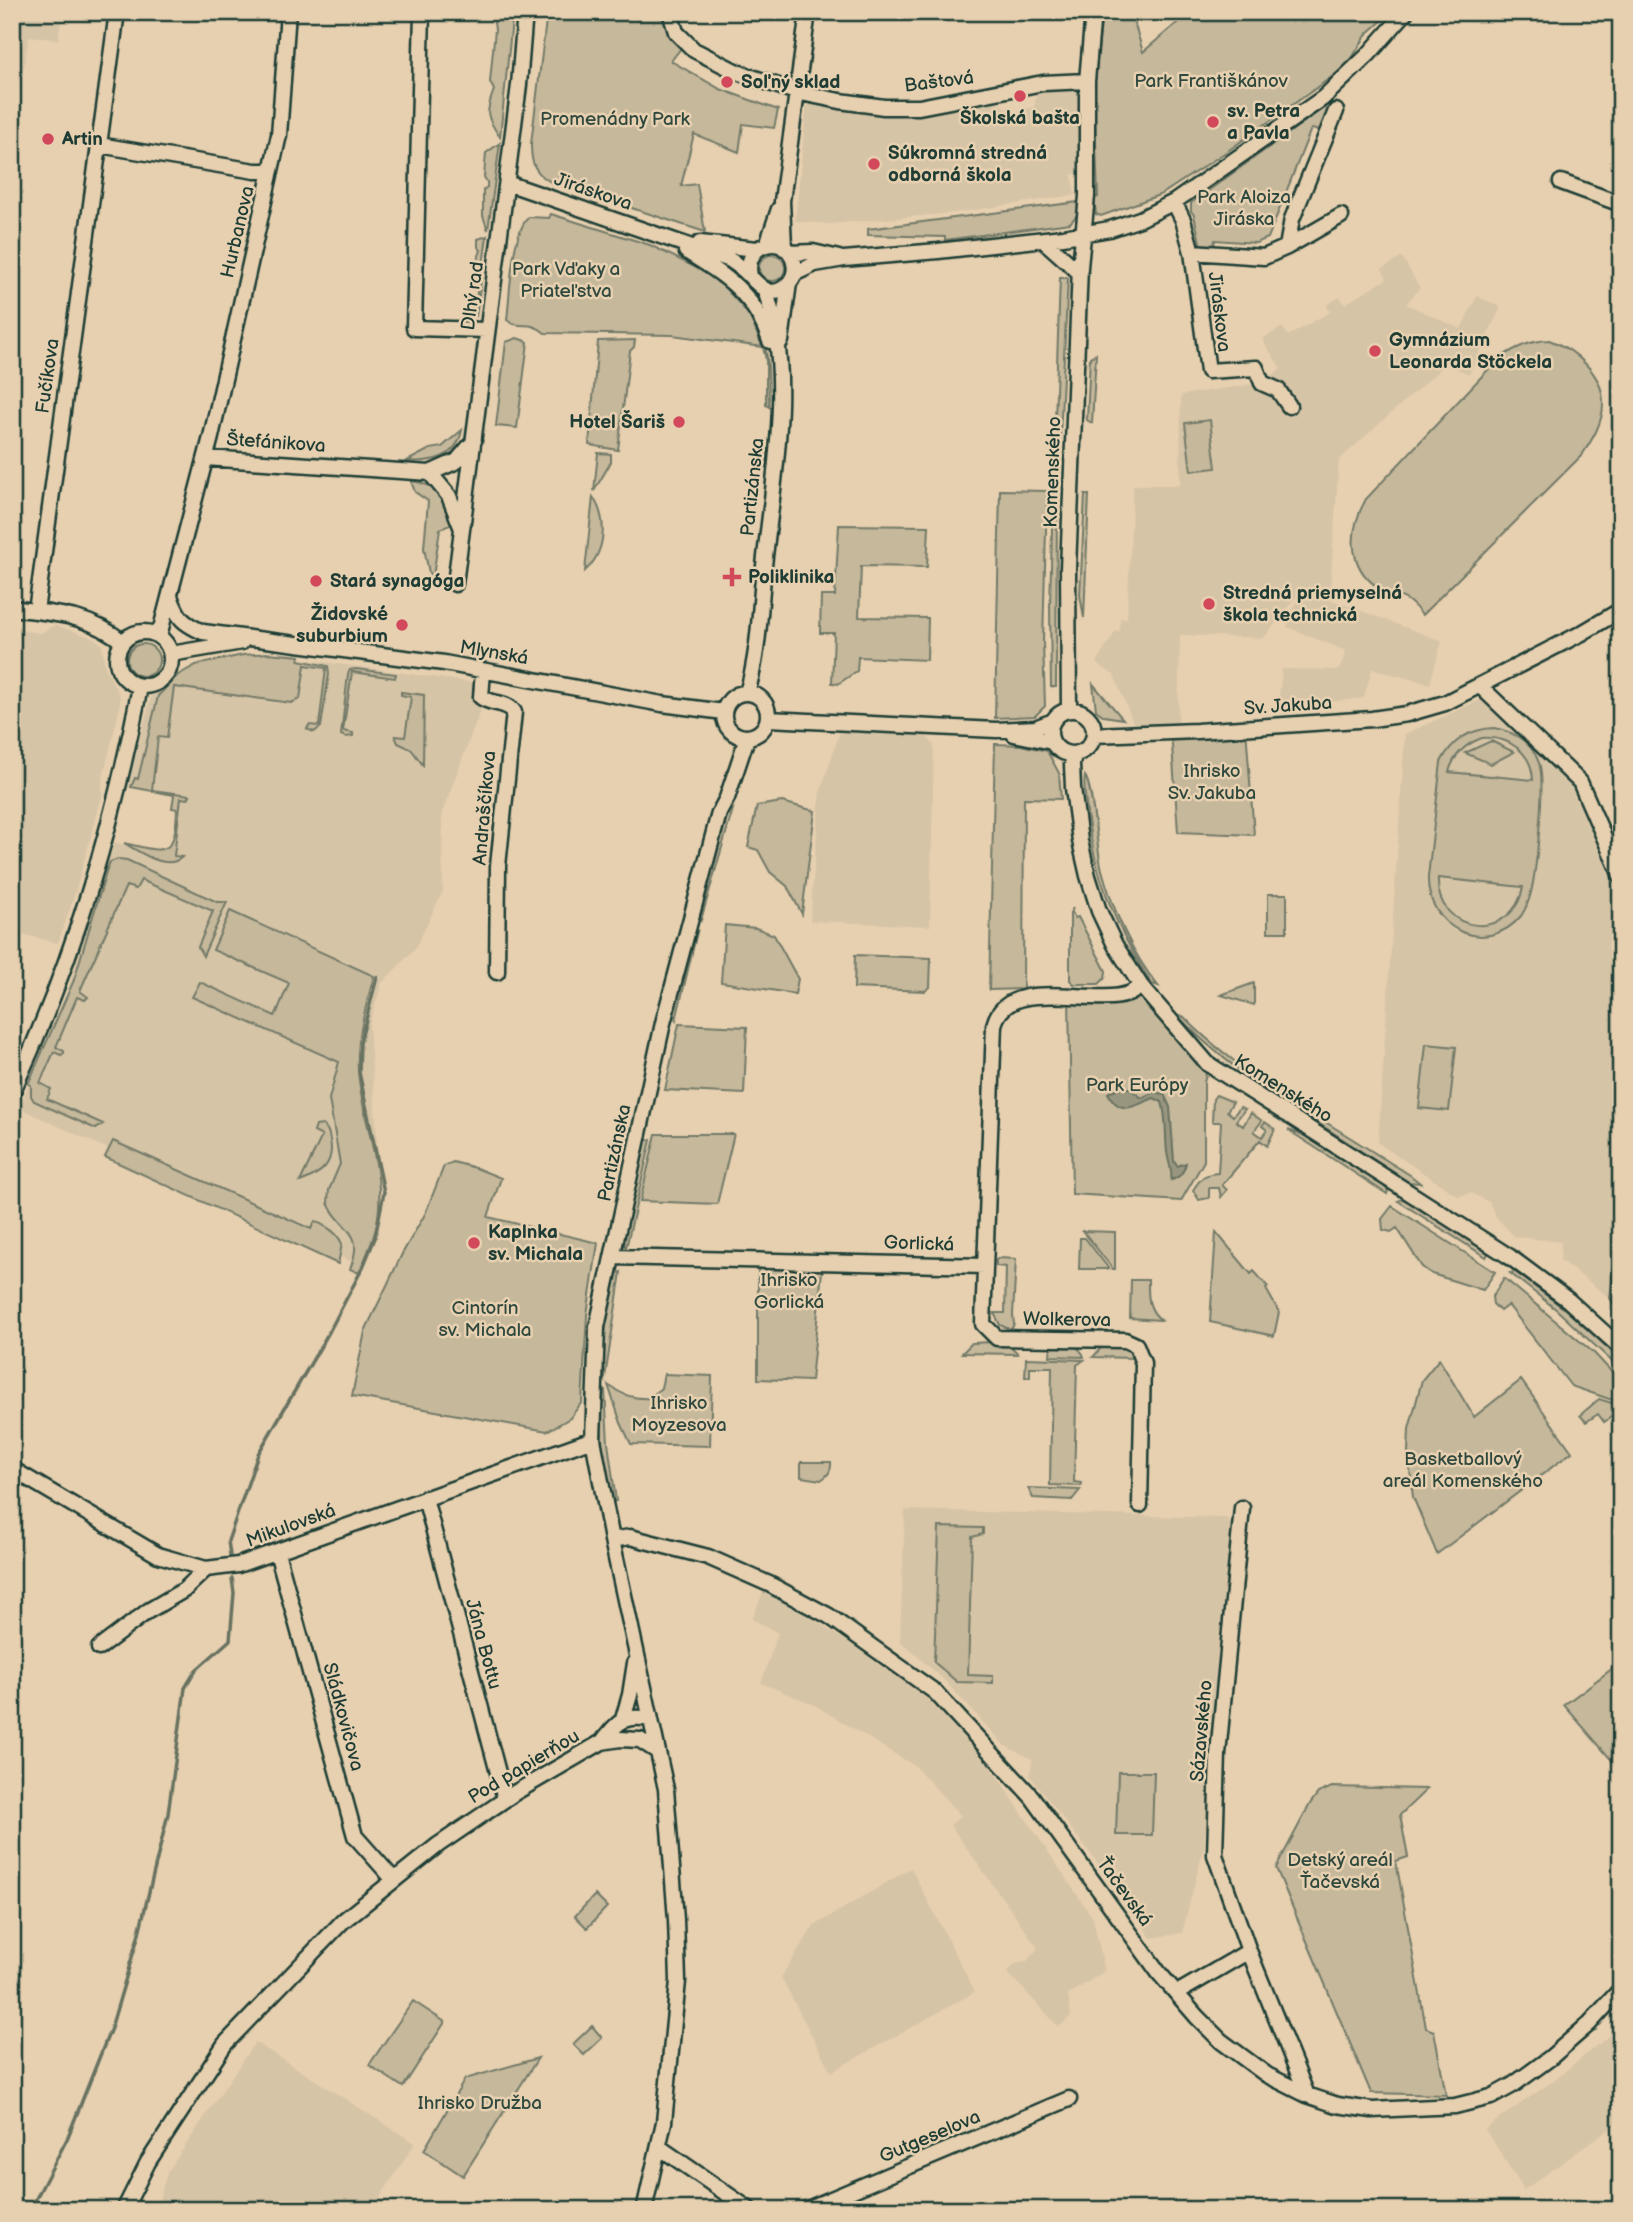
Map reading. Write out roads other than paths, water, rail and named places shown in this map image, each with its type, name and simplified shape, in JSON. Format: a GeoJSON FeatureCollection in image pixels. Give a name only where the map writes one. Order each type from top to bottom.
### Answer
{"type":"FeatureCollection","features":[{"type":"Feature","properties":{"kind":"street","name":"Fučíkova"},"geometry":{"type":"LineString","coordinates":[[36,611],[117,12]]}},
{"type":"Feature","properties":{"kind":"street","name":"Hurbanova"},"geometry":{"type":"LineString","coordinates":[[206,458],[279,135],[288,12]]}},
{"type":"Feature","properties":{"kind":"street"},"geometry":{"type":"LineString","coordinates":[[422,12],[414,328],[487,330]]}},
{"type":"Feature","properties":{"kind":"street","name":"Dlhý rad"},"geometry":{"type":"LineString","coordinates":[[455,584],[507,183],[525,12]]}},
{"type":"Feature","properties":{"kind":"street","name":"Baštová"},"geometry":{"type":"LineString","coordinates":[[670,12],[676,32],[694,50],[737,72],[796,92],[851,103],[919,107],[1043,83],[1087,80]]}},
{"type":"Feature","properties":{"kind":"street"},"geometry":{"type":"LineString","coordinates":[[792,279],[795,267],[787,250],[782,201],[808,12]]}},
{"type":"Feature","properties":{"kind":"street","name":"Komenského"},"geometry":{"type":"LineString","coordinates":[[1069,710],[1067,611],[1080,273],[1087,196],[1087,80],[1093,12]]}},
{"type":"Feature","properties":{"kind":"street"},"geometry":{"type":"LineString","coordinates":[[782,201],[762,247],[749,261],[750,276],[765,290],[778,290],[815,264],[1042,240],[1128,224],[1174,202],[1323,98],[1368,55],[1406,12]]}},
{"type":"Feature","properties":{"kind":"street"},"geometry":{"type":"LineString","coordinates":[[1287,247],[1292,219],[1336,111]]}},
{"type":"Feature","properties":{"kind":"street"},"geometry":{"type":"LineString","coordinates":[[99,145],[255,172],[271,171]]}},
{"type":"Feature","properties":{"kind":"street"},"geometry":{"type":"LineString","coordinates":[[1561,182],[1621,204]]}},
{"type":"Feature","properties":{"kind":"street","name":"Jiráskova"},"geometry":{"type":"LineString","coordinates":[[507,183],[730,260],[750,276]]}},
{"type":"Feature","properties":{"kind":"street","name":"Jiráskova"},"geometry":{"type":"LineString","coordinates":[[1174,202],[1183,220],[1192,253],[1208,371],[1256,368],[1262,383],[1278,390],[1289,406]]}},
{"type":"Feature","properties":{"kind":"street"},"geometry":{"type":"LineString","coordinates":[[1192,253],[1264,257],[1341,216]]}},
{"type":"Feature","properties":{"kind":"street","name":"Jiráskova"},"geometry":{"type":"LineString","coordinates":[[667,239],[762,247]]}},
{"type":"Feature","properties":{"kind":"street","name":"Jiráskova"},"geometry":{"type":"LineString","coordinates":[[667,239],[742,289],[758,312],[778,367]]}},
{"type":"Feature","properties":{"kind":"street"},"geometry":{"type":"LineString","coordinates":[[1042,240],[1080,273]]}},
{"type":"Feature","properties":{"kind":"street"},"geometry":{"type":"LineString","coordinates":[[762,247],[813,252],[844,259]]}},
{"type":"Feature","properties":{"kind":"street","name":"Partizánska"},"geometry":{"type":"LineString","coordinates":[[778,367],[792,279]]}},
{"type":"Feature","properties":{"kind":"street","name":"Partizánska"},"geometry":{"type":"LineString","coordinates":[[747,693],[758,627],[780,424],[772,310],[765,290]]}},
{"type":"Feature","properties":{"kind":"street"},"geometry":{"type":"LineString","coordinates":[[462,529],[449,496],[430,473],[457,461],[474,442]]}},
{"type":"Feature","properties":{"kind":"street","name":"Štefánikova"},"geometry":{"type":"LineString","coordinates":[[159,636],[206,458],[430,473]]}},
{"type":"Feature","properties":{"kind":"street","name":"Mlynská"},"geometry":{"type":"LineString","coordinates":[[170,596],[177,617],[204,632],[444,663],[662,704],[724,712]]}},
{"type":"Feature","properties":{"kind":"street"},"geometry":{"type":"LineString","coordinates":[[12,608],[86,619],[106,628],[123,642]]}},
{"type":"Feature","properties":{"kind":"street","name":"Sv. Jakuba"},"geometry":{"type":"LineString","coordinates":[[1094,734],[1197,731],[1372,719],[1407,713],[1445,702],[1480,686],[1582,634],[1621,610]]}},
{"type":"Feature","properties":{"kind":"street"},"geometry":{"type":"LineString","coordinates":[[136,633],[159,636],[167,644],[171,654],[171,665],[167,674],[160,682],[150,686],[140,687],[129,683],[121,675],[117,664],[117,652],[123,642],[136,633]]}},
{"type":"Feature","properties":{"kind":"street","name":"Mlynská"},"geometry":{"type":"LineString","coordinates":[[171,654],[257,639]]}},
{"type":"Feature","properties":{"kind":"street","name":"Andraščíkova"},"geometry":{"type":"LineString","coordinates":[[484,671],[481,697],[485,701],[509,706],[514,712],[498,866],[497,972]]}},
{"type":"Feature","properties":{"kind":"street"},"geometry":{"type":"LineString","coordinates":[[1480,686],[1580,782],[1621,876]]}},
{"type":"Feature","properties":{"kind":"street"},"geometry":{"type":"LineString","coordinates":[[12,1093],[76,937],[127,755],[140,687]]}},
{"type":"Feature","properties":{"kind":"street"},"geometry":{"type":"LineString","coordinates":[[747,693],[761,699],[768,719],[761,732],[740,737],[729,730],[724,712],[735,696],[747,693]]}},
{"type":"Feature","properties":{"kind":"street"},"geometry":{"type":"LineString","coordinates":[[1069,710],[1080,711],[1086,715],[1094,734],[1089,746],[1074,754],[1061,752],[1052,742],[1050,728],[1058,715],[1069,710]]}},
{"type":"Feature","properties":{"kind":"street"},"geometry":{"type":"LineString","coordinates":[[768,719],[996,730],[1035,728],[1053,721]]}},
{"type":"Feature","properties":{"kind":"street"},"geometry":{"type":"LineString","coordinates":[[996,730],[1052,742]]}},
{"type":"Feature","properties":{"kind":"street","name":"Partizánska"},"geometry":{"type":"LineString","coordinates":[[657,1751],[593,1439],[597,1326],[669,999],[719,813],[727,798],[747,737]]}},
{"type":"Feature","properties":{"kind":"street","name":"Komenského"},"geometry":{"type":"LineString","coordinates":[[1074,754],[1074,797],[1087,876],[1099,911],[1115,945],[1141,986],[1208,1064],[1510,1257],[1568,1300],[1621,1348]]}},
{"type":"Feature","properties":{"kind":"street"},"geometry":{"type":"LineString","coordinates":[[985,1266],[996,1017],[1003,1008],[1015,1001],[1041,995],[1107,997],[1128,994],[1141,986]]}},
{"type":"Feature","properties":{"kind":"street","name":"Gorlická"},"geometry":{"type":"LineString","coordinates":[[612,1257],[985,1266]]}},
{"type":"Feature","properties":{"kind":"street","name":"Wolkerova"},"geometry":{"type":"LineString","coordinates":[[985,1266],[983,1324],[997,1338],[1125,1340],[1136,1345],[1140,1351],[1143,1363],[1140,1505]]}},
{"type":"Feature","properties":{"kind":"street","name":"Mikulovská"},"geometry":{"type":"LineString","coordinates":[[12,1469],[159,1555],[206,1569],[238,1565],[277,1552],[593,1439]]}},
{"type":"Feature","properties":{"kind":"street","name":"Jána Bottu"},"geometry":{"type":"LineString","coordinates":[[425,1498],[505,1799]]}},
{"type":"Feature","properties":{"kind":"street","name":"Sázavského"},"geometry":{"type":"LineString","coordinates":[[1242,1508],[1218,1754],[1215,1855],[1249,1951],[1307,2095]]}},
{"type":"Feature","properties":{"kind":"street","name":"Ťačevská"},"geometry":{"type":"LineString","coordinates":[[612,1540],[630,1537],[708,1557],[769,1584],[829,1616],[935,1692],[1032,1797],[1159,1973],[1221,2041],[1268,2075],[1307,2095],[1337,2105],[1372,2110],[1455,2106],[1491,2097],[1513,2085],[1550,2058],[1589,2024],[1621,1989]]}},
{"type":"Feature","properties":{"kind":"street","name":"Sládkovičova"},"geometry":{"type":"LineString","coordinates":[[277,1552],[355,1836],[394,1880]]}},
{"type":"Feature","properties":{"kind":"street"},"geometry":{"type":"LineString","coordinates":[[99,1648],[148,1611],[184,1590],[206,1569]]}},
{"type":"Feature","properties":{"kind":"street"},"geometry":{"type":"LineString","coordinates":[[602,1742],[623,1720],[630,1695],[636,1651]]}},
{"type":"Feature","properties":{"kind":"street"},"geometry":{"type":"LineString","coordinates":[[623,1720],[633,1717],[650,1719]]}},
{"type":"Feature","properties":{"kind":"street","name":"Pod papierňou"},"geometry":{"type":"LineString","coordinates":[[124,2210],[148,2162],[225,2044],[342,1921],[438,1845],[505,1799],[602,1742],[640,1740],[657,1751]]}},
{"type":"Feature","properties":{"kind":"street"},"geometry":{"type":"LineString","coordinates":[[644,2210],[664,2122],[678,1981],[666,1789],[657,1751]]}},
{"type":"Feature","properties":{"kind":"street"},"geometry":{"type":"LineString","coordinates":[[1177,1993],[1249,1951]]}},
{"type":"Feature","properties":{"kind":"street","name":"Gutgeselova"},"geometry":{"type":"LineString","coordinates":[[805,2210],[1069,2099]]}},
{"type":"Feature","properties":{"kind":"street"},"geometry":{"type":"LineString","coordinates":[[659,2147],[750,2210]]}},
{"type":"Feature","properties":{"kind":"waterway"},"geometry":{"type":"LineString","coordinates":[[230,1555],[228,1541],[258,1454],[329,1332],[375,1238],[384,1192],[359,1072],[360,1043],[377,977]]}},
{"type":"Feature","properties":{"kind":"waterway"},"geometry":{"type":"LineString","coordinates":[[30,2210],[67,2139],[111,2028],[138,1937],[168,1814],[185,1688],[196,1670],[230,1640],[234,1593],[232,1578]]}},
{"type":"Feature","properties":{"kind":"place","name":"Soľný sklad"},"geometry":{"type":"Point","coordinates":[727,82]}},
{"type":"Feature","properties":{"kind":"place","name":"Školská bašta"},"geometry":{"type":"Point","coordinates":[1020,96]}},
{"type":"Feature","properties":{"kind":"place","name":"sv. Petra a Pavla"},"geometry":{"type":"Point","coordinates":[1213,122]}},
{"type":"Feature","properties":{"kind":"place","name":"Artin"},"geometry":{"type":"Point","coordinates":[48,139]}},
{"type":"Feature","properties":{"kind":"place","name":"Súkromná stredná odborná škola"},"geometry":{"type":"Point","coordinates":[874,164]}},
{"type":"Feature","properties":{"kind":"place","name":"Gymnázium Leonarda Stöckela"},"geometry":{"type":"Point","coordinates":[1375,351]}},
{"type":"Feature","properties":{"kind":"place","name":"Hotel Šariš"},"geometry":{"type":"Point","coordinates":[679,422]}},
{"type":"Feature","properties":{"kind":"place","name":"Poliklinika"},"geometry":{"type":"Point","coordinates":[732,577]}},
{"type":"Feature","properties":{"kind":"place","name":"Stará synagóga"},"geometry":{"type":"Point","coordinates":[316,581]}},
{"type":"Feature","properties":{"kind":"place","name":"Stredná priemyselná škola technická"},"geometry":{"type":"Point","coordinates":[1209,604]}},
{"type":"Feature","properties":{"kind":"place","name":"Židovské suburbium"},"geometry":{"type":"Point","coordinates":[402,625]}},
{"type":"Feature","properties":{"kind":"place","name":"Kaplnka sv. Michala"},"geometry":{"type":"Point","coordinates":[474,1243]}},
{"type":"Feature","properties":{"kind":"park label","name":"Park Františkánov"},"geometry":{"type":"Point","coordinates":[1211,81]}},
{"type":"Feature","properties":{"kind":"park label","name":"Promenádny Park"},"geometry":{"type":"Point","coordinates":[615,119]}},
{"type":"Feature","properties":{"kind":"park label","name":"Park Aloiza Jiráska"},"geometry":{"type":"Point","coordinates":[1244,208]}},
{"type":"Feature","properties":{"kind":"park label","name":"Park Vďaky a Priateľstva"},"geometry":{"type":"Point","coordinates":[566,280]}},
{"type":"Feature","properties":{"kind":"park label","name":"Ihrisko Sv. Jakuba"},"geometry":{"type":"Point","coordinates":[1212,782]}},
{"type":"Feature","properties":{"kind":"park label","name":"Park Európy"},"geometry":{"type":"Point","coordinates":[1137,1085]}},
{"type":"Feature","properties":{"kind":"park label","name":"Ihrisko Gorlická"},"geometry":{"type":"Point","coordinates":[789,1291]}},
{"type":"Feature","properties":{"kind":"park label","name":"Cintorín sv. Michala"},"geometry":{"type":"Point","coordinates":[485,1319]}},
{"type":"Feature","properties":{"kind":"park label","name":"Ihrisko Moyzesova"},"geometry":{"type":"Point","coordinates":[679,1414]}},
{"type":"Feature","properties":{"kind":"park label","name":"Basketballový areál Komenského"},"geometry":{"type":"Point","coordinates":[1463,1470]}},
{"type":"Feature","properties":{"kind":"park label","name":"Detský areál Ťačevská"},"geometry":{"type":"Point","coordinates":[1340,1871]}},
{"type":"Feature","properties":{"kind":"park label","name":"Ihrisko Družba"},"geometry":{"type":"Point","coordinates":[480,2103]}}]}
